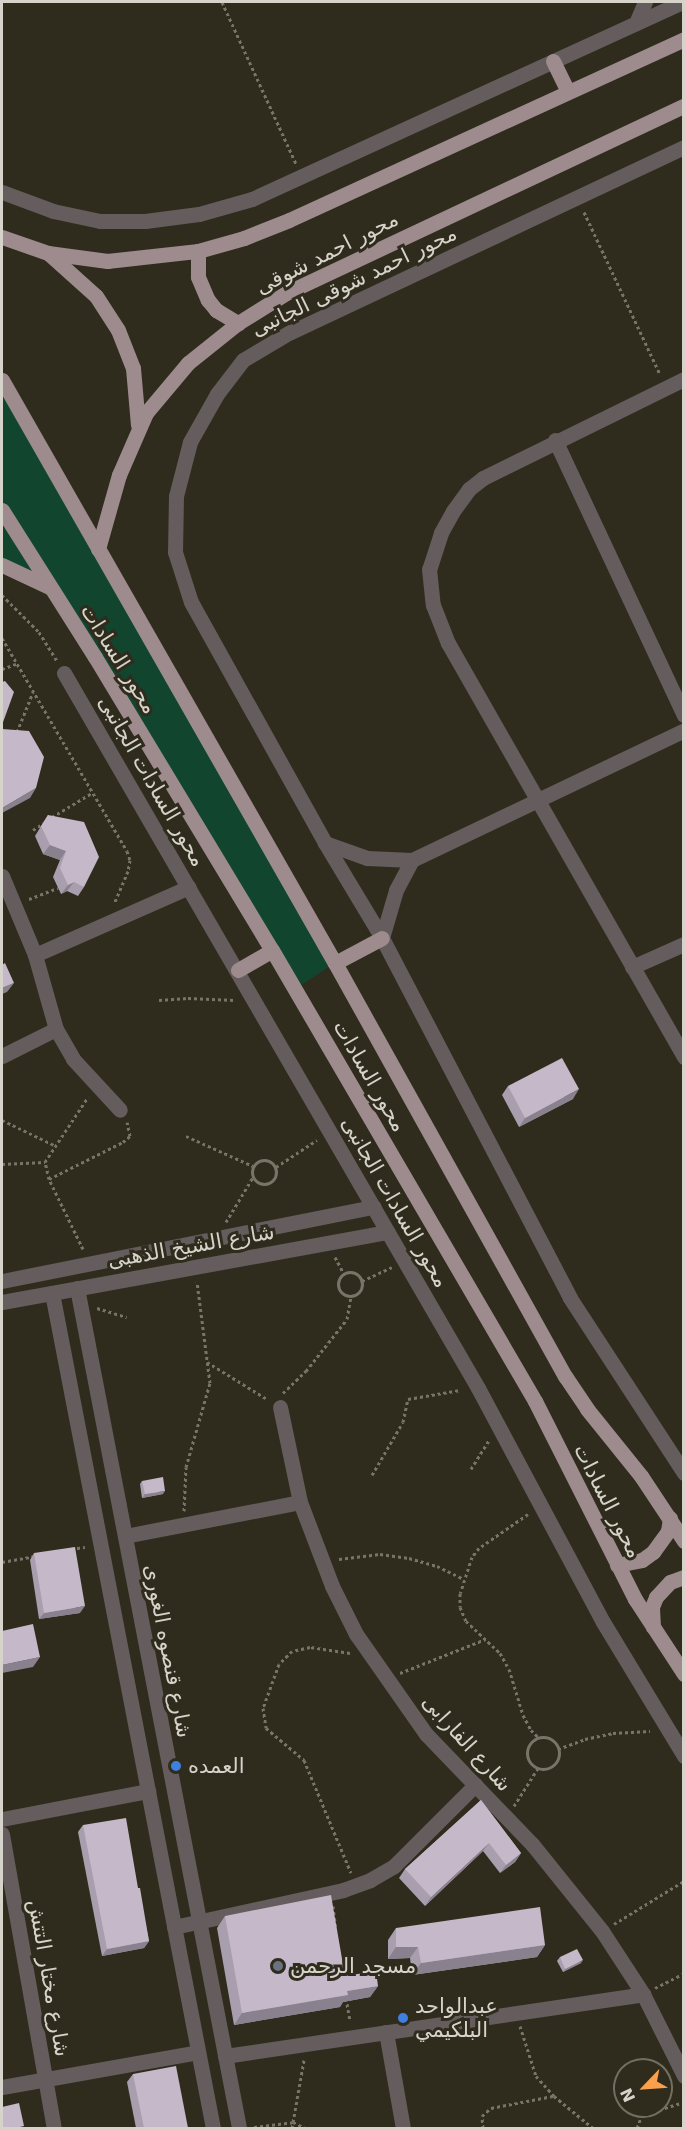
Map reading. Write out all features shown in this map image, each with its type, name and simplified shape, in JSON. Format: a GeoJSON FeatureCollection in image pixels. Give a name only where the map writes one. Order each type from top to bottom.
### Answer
{"type":"FeatureCollection","features":[{"type":"Feature","properties":{"kind":"main road","name":"محور احمد شوقى"},"geometry":{"type":"LineString","coordinates":[[2,237],[48,253],[107,261],[198,251],[244,238],[289,220],[684,39]]}},
{"type":"Feature","properties":{"kind":"main road"},"geometry":{"type":"LineString","coordinates":[[553,61],[568,92]]}},
{"type":"Feature","properties":{"kind":"main road","name":"محور احمد شوقى"},"geometry":{"type":"LineString","coordinates":[[98,549],[119,475],[146,413],[188,363],[238,323],[286,293],[684,106]]}},
{"type":"Feature","properties":{"kind":"main road"},"geometry":{"type":"LineString","coordinates":[[198,251],[198,277],[208,300],[216,310],[238,323]]}},
{"type":"Feature","properties":{"kind":"main road"},"geometry":{"type":"LineString","coordinates":[[48,253],[96,296],[118,330],[135,378],[138,428]]}},
{"type":"Feature","properties":{"kind":"main road","name":"محور السادات"},"geometry":{"type":"LineString","coordinates":[[2,380],[335,963],[565,1376],[670,1518],[684,1541]]}},
{"type":"Feature","properties":{"kind":"main road","name":"محور السادات"},"geometry":{"type":"LineString","coordinates":[[2,510],[95,657],[272,950],[535,1401],[617,1565],[684,1674]]}},
{"type":"Feature","properties":{"kind":"main road"},"geometry":{"type":"LineString","coordinates":[[2,565],[49,587]]}},
{"type":"Feature","properties":{"kind":"main road"},"geometry":{"type":"LineString","coordinates":[[335,963],[382,938]]}},
{"type":"Feature","properties":{"kind":"main road"},"geometry":{"type":"LineString","coordinates":[[238,970],[272,950]]}},
{"type":"Feature","properties":{"kind":"main road"},"geometry":{"type":"LineString","coordinates":[[617,1565],[636,1562],[653,1552],[668,1531],[670,1518]]}},
{"type":"Feature","properties":{"kind":"main road"},"geometry":{"type":"LineString","coordinates":[[653,1627],[652,1606],[656,1597],[670,1582],[684,1577]]}},
{"type":"Feature","properties":{"kind":"street"},"geometry":{"type":"LineString","coordinates":[[636,23],[645,2]]}},
{"type":"Feature","properties":{"kind":"street"},"geometry":{"type":"LineString","coordinates":[[2,192],[53,211],[91,219],[145,221],[199,214],[252,199],[302,178],[682,2]]}},
{"type":"Feature","properties":{"kind":"street","name":"محور احمد شوقى الجانبى"},"geometry":{"type":"LineString","coordinates":[[325,843],[191,602],[175,552],[176,496],[190,442],[217,394],[243,360],[290,332],[684,147]]}},
{"type":"Feature","properties":{"kind":"street"},"geometry":{"type":"LineString","coordinates":[[684,379],[555,440],[483,478],[469,489],[441,533],[429,569],[433,605],[448,643],[684,1058]]}},
{"type":"Feature","properties":{"kind":"street"},"geometry":{"type":"LineString","coordinates":[[555,440],[684,715]]}},
{"type":"Feature","properties":{"kind":"street","name":"محور السادات الجانبى"},"geometry":{"type":"LineString","coordinates":[[64,673],[331,1131],[498,1424],[603,1622],[684,1756]]}},
{"type":"Feature","properties":{"kind":"street"},"geometry":{"type":"LineString","coordinates":[[325,843],[368,858],[412,860],[684,730]]}},
{"type":"Feature","properties":{"kind":"street"},"geometry":{"type":"LineString","coordinates":[[325,843],[382,938],[570,1298],[684,1473]]}},
{"type":"Feature","properties":{"kind":"street"},"geometry":{"type":"LineString","coordinates":[[382,938],[396,890],[412,860]]}},
{"type":"Feature","properties":{"kind":"street"},"geometry":{"type":"LineString","coordinates":[[2,876],[35,956],[56,1029],[73,1059],[96,1087],[120,1110]]}},
{"type":"Feature","properties":{"kind":"street"},"geometry":{"type":"LineString","coordinates":[[35,956],[189,887]]}},
{"type":"Feature","properties":{"kind":"street"},"geometry":{"type":"LineString","coordinates":[[632,967],[684,944]]}},
{"type":"Feature","properties":{"kind":"street"},"geometry":{"type":"LineString","coordinates":[[2,1056],[56,1029]]}},
{"type":"Feature","properties":{"kind":"street","name":"شارع الشيخ الذهبى"},"geometry":{"type":"LineString","coordinates":[[2,1281],[374,1207]]}},
{"type":"Feature","properties":{"kind":"street","name":"شارع الشيخ الذهبى"},"geometry":{"type":"LineString","coordinates":[[2,1302],[52,1293],[78,1295],[195,1266],[388,1232]]}},
{"type":"Feature","properties":{"kind":"street"},"geometry":{"type":"LineString","coordinates":[[52,1293],[213,2128]]}},
{"type":"Feature","properties":{"kind":"street","name":"شارع قنصوه الغورى"},"geometry":{"type":"LineString","coordinates":[[78,1295],[239,2128]]}},
{"type":"Feature","properties":{"kind":"street","name":"شارع الفارابى"},"geometry":{"type":"LineString","coordinates":[[280,1407],[300,1502],[322,1561],[344,1610],[371,1657],[426,1734],[557,1872],[602,1931],[643,1994],[684,2076]]}},
{"type":"Feature","properties":{"kind":"street"},"geometry":{"type":"LineString","coordinates":[[125,1536],[300,1502]]}},
{"type":"Feature","properties":{"kind":"street"},"geometry":{"type":"LineString","coordinates":[[174,1927],[200,1923],[356,1886],[394,1866],[475,1785]]}},
{"type":"Feature","properties":{"kind":"street"},"geometry":{"type":"LineString","coordinates":[[2,1819],[148,1791]]}},
{"type":"Feature","properties":{"kind":"street","name":"شارع مختار التتش"},"geometry":{"type":"LineString","coordinates":[[2,1834],[54,2128]]}},
{"type":"Feature","properties":{"kind":"street"},"geometry":{"type":"LineString","coordinates":[[225,2056],[643,1994]]}},
{"type":"Feature","properties":{"kind":"street"},"geometry":{"type":"LineString","coordinates":[[386,2032],[403,2128]]}},
{"type":"Feature","properties":{"kind":"street"},"geometry":{"type":"LineString","coordinates":[[2,2087],[198,2052]]}},
{"type":"Feature","properties":{"kind":"path"},"geometry":{"type":"LineString","coordinates":[[222,2],[302,178]]}},
{"type":"Feature","properties":{"kind":"path"},"geometry":{"type":"LineString","coordinates":[[577,197],[666,387]]}},
{"type":"Feature","properties":{"kind":"path"},"geometry":{"type":"LineString","coordinates":[[2,595],[39,632],[64,673]]}},
{"type":"Feature","properties":{"kind":"path"},"geometry":{"type":"LineString","coordinates":[[2,638],[130,860],[128,871],[106,923]]}},
{"type":"Feature","properties":{"kind":"path"},"geometry":{"type":"LineString","coordinates":[[2,669],[16,664]]}},
{"type":"Feature","properties":{"kind":"path"},"geometry":{"type":"LineString","coordinates":[[13,743],[33,692]]}},
{"type":"Feature","properties":{"kind":"path"},"geometry":{"type":"LineString","coordinates":[[33,831],[93,793]]}},
{"type":"Feature","properties":{"kind":"path"},"geometry":{"type":"LineString","coordinates":[[15,904],[58,888]]}},
{"type":"Feature","properties":{"kind":"path"},"geometry":{"type":"LineString","coordinates":[[159,1000],[188,998],[256,1000]]}},
{"type":"Feature","properties":{"kind":"path"},"geometry":{"type":"LineString","coordinates":[[90,1264],[49,1179],[45,1162],[96,1087]]}},
{"type":"Feature","properties":{"kind":"path"},"geometry":{"type":"LineString","coordinates":[[49,1179],[97,1157],[130,1136],[130,1129],[120,1110]]}},
{"type":"Feature","properties":{"kind":"path"},"geometry":{"type":"LineString","coordinates":[[2,1120],[56,1146]]}},
{"type":"Feature","properties":{"kind":"path"},"geometry":{"type":"LineString","coordinates":[[276,1167],[331,1131]]}},
{"type":"Feature","properties":{"kind":"path"},"geometry":{"type":"LineString","coordinates":[[186,1136],[253,1166]]}},
{"type":"Feature","properties":{"kind":"path"},"geometry":{"type":"LineString","coordinates":[[214,1240],[253,1177],[253,1166],[257,1162],[267,1160],[276,1167]]}},
{"type":"Feature","properties":{"kind":"path"},"geometry":{"type":"LineString","coordinates":[[2,1164],[45,1162]]}},
{"type":"Feature","properties":{"kind":"path"},"geometry":{"type":"LineString","coordinates":[[253,1177],[262,1184],[272,1182],[276,1178],[276,1167]]}},
{"type":"Feature","properties":{"kind":"path"},"geometry":{"type":"LineString","coordinates":[[362,1281],[405,1261]]}},
{"type":"Feature","properties":{"kind":"path"},"geometry":{"type":"LineString","coordinates":[[183,1524],[186,1467],[210,1383],[195,1266]]}},
{"type":"Feature","properties":{"kind":"path"},"geometry":{"type":"LineString","coordinates":[[207,1362],[280,1407],[283,1392],[306,1371],[347,1319],[351,1297],[360,1291],[362,1281],[359,1276],[349,1272],[339,1278],[338,1283],[341,1293],[351,1297]]}},
{"type":"Feature","properties":{"kind":"path"},"geometry":{"type":"LineString","coordinates":[[78,1295],[127,1317]]}},
{"type":"Feature","properties":{"kind":"path"},"geometry":{"type":"LineString","coordinates":[[372,1475],[403,1422],[408,1399],[478,1388]]}},
{"type":"Feature","properties":{"kind":"path"},"geometry":{"type":"LineString","coordinates":[[471,1469],[498,1424]]}},
{"type":"Feature","properties":{"kind":"path"},"geometry":{"type":"LineString","coordinates":[[539,1738],[531,1730],[523,1715],[504,1661],[488,1639],[466,1622],[460,1607],[464,1579],[472,1557],[480,1548],[541,1505]]}},
{"type":"Feature","properties":{"kind":"path"},"geometry":{"type":"LineString","coordinates":[[67,1550],[100,1544]]}},
{"type":"Feature","properties":{"kind":"path"},"geometry":{"type":"LineString","coordinates":[[2,1562],[45,1554]]}},
{"type":"Feature","properties":{"kind":"path"},"geometry":{"type":"LineString","coordinates":[[322,1561],[380,1554],[418,1560],[464,1579]]}},
{"type":"Feature","properties":{"kind":"path"},"geometry":{"type":"LineString","coordinates":[[384,1677],[437,1660],[488,1639]]}},
{"type":"Feature","properties":{"kind":"path"},"geometry":{"type":"LineString","coordinates":[[356,1886],[304,1760],[266,1728],[263,1708],[279,1664],[292,1651],[301,1648],[320,1648],[371,1657]]}},
{"type":"Feature","properties":{"kind":"path"},"geometry":{"type":"LineString","coordinates":[[558,1749],[585,1739],[613,1733],[669,1732]]}},
{"type":"Feature","properties":{"kind":"path"},"geometry":{"type":"LineString","coordinates":[[538,1768],[529,1761],[528,1750],[534,1740],[539,1738],[551,1740],[558,1749]]}},
{"type":"Feature","properties":{"kind":"path"},"geometry":{"type":"LineString","coordinates":[[507,1818],[538,1768],[554,1765],[558,1749]]}},
{"type":"Feature","properties":{"kind":"path"},"geometry":{"type":"LineString","coordinates":[[602,1931],[684,1881]]}},
{"type":"Feature","properties":{"kind":"path"},"geometry":{"type":"LineString","coordinates":[[331,1892],[338,1937]]}},
{"type":"Feature","properties":{"kind":"path"},"geometry":{"type":"LineString","coordinates":[[643,1994],[684,1973]]}},
{"type":"Feature","properties":{"kind":"path"},"geometry":{"type":"LineString","coordinates":[[346,1993],[352,2037]]}},
{"type":"Feature","properties":{"kind":"path"},"geometry":{"type":"LineString","coordinates":[[516,2013],[536,2076],[554,2096],[593,2128]]}},
{"type":"Feature","properties":{"kind":"path"},"geometry":{"type":"LineString","coordinates":[[292,2128],[307,2044]]}},
{"type":"Feature","properties":{"kind":"path"},"geometry":{"type":"LineString","coordinates":[[483,2128],[482,2116],[491,2108],[554,2096]]}},
{"type":"Feature","properties":{"kind":"path"},"geometry":{"type":"LineString","coordinates":[[637,2128],[642,2115],[684,2102]]}},
{"type":"Feature","properties":{"kind":"path"},"geometry":{"type":"LineString","coordinates":[[245,2128],[292,2122],[305,2128]]}},
{"type":"Feature","properties":{"kind":"green space"},"geometry":{"type":"Polygon","coordinates":[[[2,381],[335,963],[295,989],[49,587],[2,565],[2,381]]]}},
{"type":"Feature","properties":{"kind":"building"},"geometry":{"type":"Polygon","coordinates":[[[5,681],[14,692],[2,725],[2,682],[5,681]]]}},
{"type":"Feature","properties":{"kind":"building"},"geometry":{"type":"Polygon","coordinates":[[[2,729],[29,731],[44,757],[36,788],[2,808],[3,760],[2,729]]]}},
{"type":"Feature","properties":{"kind":"building"},"geometry":{"type":"Polygon","coordinates":[[[48,815],[84,822],[99,857],[84,887],[74,882],[68,885],[60,868],[66,851],[50,845],[41,826],[48,815]]]}},
{"type":"Feature","properties":{"kind":"building"},"geometry":{"type":"Polygon","coordinates":[[[5,963],[14,983],[2,988],[2,965],[5,963]]]}},
{"type":"Feature","properties":{"kind":"building"},"geometry":{"type":"Polygon","coordinates":[[[562,1058],[579,1089],[525,1118],[508,1086],[562,1058]]]}},
{"type":"Feature","properties":{"kind":"building"},"geometry":{"type":"Polygon","coordinates":[[[163,1477],[165,1491],[145,1494],[142,1481],[163,1477]]]}},
{"type":"Feature","properties":{"kind":"building"},"geometry":{"type":"Polygon","coordinates":[[[75,1547],[85,1606],[44,1613],[34,1553],[75,1547]]]}},
{"type":"Feature","properties":{"kind":"building"},"geometry":{"type":"Polygon","coordinates":[[[33,1624],[40,1657],[2,1665],[2,1631],[33,1624]]]}},
{"type":"Feature","properties":{"kind":"building"},"geometry":{"type":"Polygon","coordinates":[[[481,1800],[521,1853],[506,1865],[489,1843],[431,1897],[405,1869],[481,1800]]]}},
{"type":"Feature","properties":{"kind":"building"},"geometry":{"type":"Polygon","coordinates":[[[126,1818],[149,1941],[107,1949],[83,1825],[126,1818]]]}},
{"type":"Feature","properties":{"kind":"building","name":"مسجد الرحمن"},"geometry":{"type":"Polygon","coordinates":[[[331,1895],[345,1976],[376,1971],[378,1986],[347,1991],[348,1995],[242,2013],[225,1916],[331,1895]]]}},
{"type":"Feature","properties":{"kind":"building"},"geometry":{"type":"Polygon","coordinates":[[[540,1907],[545,1945],[421,1963],[418,1947],[396,1947],[396,1928],[540,1907]]]}},
{"type":"Feature","properties":{"kind":"building"},"geometry":{"type":"Polygon","coordinates":[[[577,1949],[583,1960],[565,1969],[560,1957],[577,1949]]]}},
{"type":"Feature","properties":{"kind":"building"},"geometry":{"type":"Polygon","coordinates":[[[176,2066],[188,2128],[144,2128],[133,2074],[176,2066]]]}},
{"type":"Feature","properties":{"kind":"building"},"geometry":{"type":"Polygon","coordinates":[[[19,2103],[24,2126],[2,2128],[2,2107],[19,2103]]]}},
{"type":"Feature","properties":{"kind":"place","name":"العمده"},"geometry":{"type":"Point","coordinates":[176,1766]}},
{"type":"Feature","properties":{"kind":"place","name":"مسجد الرحمن"},"geometry":{"type":"Point","coordinates":[278,1966]}},
{"type":"Feature","properties":{"kind":"place","name":"عبدالواحد البلكيمي"},"geometry":{"type":"Point","coordinates":[403,2018]}}]}
